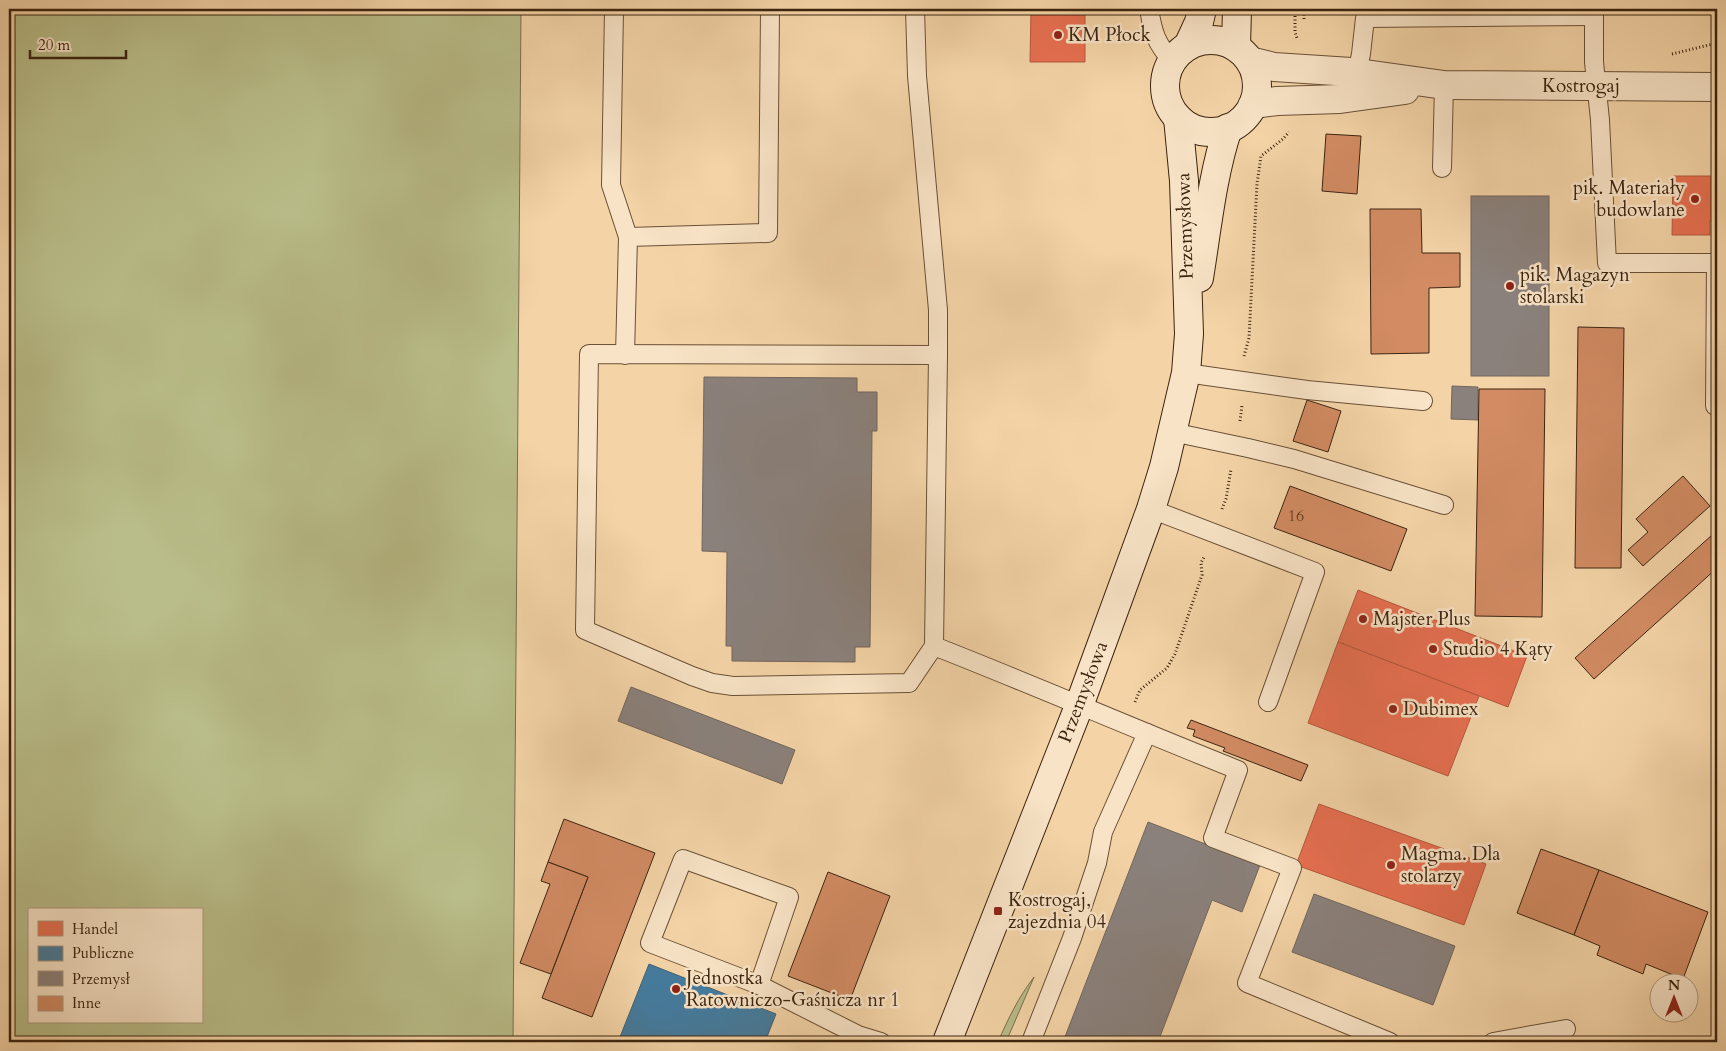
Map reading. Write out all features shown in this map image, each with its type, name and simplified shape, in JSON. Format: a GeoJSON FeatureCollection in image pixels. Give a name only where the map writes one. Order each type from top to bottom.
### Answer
{"type":"FeatureCollection","features":[{"type":"Feature","properties":{"kind":"street"},"geometry":{"type":"LineString","coordinates":[[1202,9],[1199,22],[1180,54],[1166,72],[1164,85],[1171,109],[1178,118],[1189,126],[1202,131],[1216,132],[1228,128],[1243,119],[1253,104],[1257,90],[1257,82],[1243,54],[1237,9]]}},
{"type":"Feature","properties":{"kind":"street"},"geometry":{"type":"LineString","coordinates":[[1180,54],[1196,42],[1212,39],[1220,40],[1243,54]]}},
{"type":"Feature","properties":{"kind":"street","name":"Kostrogaj"},"geometry":{"type":"LineString","coordinates":[[1243,54],[1274,67],[1357,73],[1444,85],[1717,87]]}},
{"type":"Feature","properties":{"kind":"street","name":"Kostrogaj"},"geometry":{"type":"LineString","coordinates":[[1253,104],[1348,98],[1444,85]]}},
{"type":"Feature","properties":{"kind":"street","name":"Przemysłowa"},"geometry":{"type":"LineString","coordinates":[[1178,118],[1184,181],[1190,334]]}},
{"type":"Feature","properties":{"kind":"street","name":"Przemysłowa"},"geometry":{"type":"LineString","coordinates":[[947,1042],[1079,706],[1151,510],[1186,373],[1190,334],[1215,182],[1228,128]]}},
{"type":"Feature","properties":{"kind":"lane"},"geometry":{"type":"LineString","coordinates":[[614,9],[611,184],[628,237],[625,355]]}},
{"type":"Feature","properties":{"kind":"lane"},"geometry":{"type":"LineString","coordinates":[[628,237],[768,233],[770,9]]}},
{"type":"Feature","properties":{"kind":"lane"},"geometry":{"type":"LineString","coordinates":[[915,9],[917,76],[938,310],[938,355],[934,646],[908,683],[733,686],[712,683],[692,676],[585,630],[588,354],[938,355]]}},
{"type":"Feature","properties":{"kind":"lane"},"geometry":{"type":"LineString","coordinates":[[1149,9],[1159,46],[1180,54]]}},
{"type":"Feature","properties":{"kind":"lane"},"geometry":{"type":"LineString","coordinates":[[1357,73],[1365,18],[1594,13],[1594,62],[1600,120],[1607,263],[1716,264],[1715,406]]}},
{"type":"Feature","properties":{"kind":"lane"},"geometry":{"type":"LineString","coordinates":[[1442,168],[1444,85]]}},
{"type":"Feature","properties":{"kind":"lane"},"geometry":{"type":"LineString","coordinates":[[1186,373],[1307,390],[1423,401]]}},
{"type":"Feature","properties":{"kind":"lane"},"geometry":{"type":"LineString","coordinates":[[1172,432],[1294,459],[1444,505]]}},
{"type":"Feature","properties":{"kind":"lane"},"geometry":{"type":"LineString","coordinates":[[1151,510],[1315,572],[1268,702]]}},
{"type":"Feature","properties":{"kind":"lane"},"geometry":{"type":"LineString","coordinates":[[934,646],[1024,681],[1079,706],[1238,770],[1213,838],[1292,868],[1247,983],[1390,1042]]}},
{"type":"Feature","properties":{"kind":"lane"},"geometry":{"type":"LineString","coordinates":[[1031,1042],[1072,938],[1097,863],[1103,832],[1147,733]]}},
{"type":"Feature","properties":{"kind":"lane"},"geometry":{"type":"LineString","coordinates":[[759,986],[790,897],[683,859],[650,943],[759,986],[858,1034],[881,1042]]}},
{"type":"Feature","properties":{"kind":"lane"},"geometry":{"type":"LineString","coordinates":[[1492,1042],[1566,1029]]}},
{"type":"Feature","properties":{"kind":"path"},"geometry":{"type":"LineString","coordinates":[[1295,9],[1296,32],[1299,42]]}},
{"type":"Feature","properties":{"kind":"path"},"geometry":{"type":"LineString","coordinates":[[1304,9],[1304,19]]}},
{"type":"Feature","properties":{"kind":"green space"},"geometry":{"type":"Polygon","coordinates":[[[9,9],[521,9],[513,1042],[9,1042],[9,9]]]}},
{"type":"Feature","properties":{"kind":"green space"},"geometry":{"type":"Polygon","coordinates":[[[1034,977],[1006,1042],[998,1042],[1014,1009],[1034,977]]]}},
{"type":"Feature","properties":{"kind":"building: Handel","name":"KM Płock"},"geometry":{"type":"Polygon","coordinates":[[[1031,9],[1085,9],[1085,62],[1030,62],[1031,9]]]}},
{"type":"Feature","properties":{"kind":"building: Handel","name":"pik. Materiały budowlane"},"geometry":{"type":"Polygon","coordinates":[[[1673,176],[1717,176],[1717,221],[1710,221],[1710,235],[1672,235],[1673,176]]]}},
{"type":"Feature","properties":{"kind":"building: Handel","name":"Studio 4 Kąty"},"geometry":{"type":"Polygon","coordinates":[[[1358,590],[1527,656],[1508,707],[1338,642],[1358,590]]]}},
{"type":"Feature","properties":{"kind":"building: Handel","name":"Dubimex"},"geometry":{"type":"Polygon","coordinates":[[[1338,642],[1479,696],[1448,776],[1308,723],[1338,642]]]}},
{"type":"Feature","properties":{"kind":"building: Handel","name":"Magma. Dla stolarzy"},"geometry":{"type":"Polygon","coordinates":[[[1319,804],[1486,864],[1464,925],[1296,865],[1319,804]]]}},
{"type":"Feature","properties":{"kind":"building: Publiczne","name":"Jednostka Ratowniczo-Gaśnicza nr 1"},"geometry":{"type":"Polygon","coordinates":[[[649,964],[776,1014],[765,1042],[618,1042],[649,964]]]}},
{"type":"Feature","properties":{"kind":"building: Przemysł","name":"pik. Magazyn stolarski"},"geometry":{"type":"Polygon","coordinates":[[[1471,196],[1549,196],[1549,376],[1471,376],[1471,196]]]}},
{"type":"Feature","properties":{"kind":"building: Przemysł"},"geometry":{"type":"Polygon","coordinates":[[[704,377],[857,378],[857,392],[877,392],[877,431],[872,431],[870,647],[855,647],[855,662],[732,661],[732,646],[726,646],[727,552],[702,551],[704,377]]]}},
{"type":"Feature","properties":{"kind":"building: Przemysł"},"geometry":{"type":"Polygon","coordinates":[[[1452,386],[1478,387],[1478,420],[1451,419],[1452,386]]]}},
{"type":"Feature","properties":{"kind":"building: Przemysł"},"geometry":{"type":"Polygon","coordinates":[[[631,687],[795,750],[782,784],[618,721],[631,687]]]}},
{"type":"Feature","properties":{"kind":"building: Przemysł"},"geometry":{"type":"Polygon","coordinates":[[[1148,822],[1260,865],[1242,912],[1212,900],[1158,1042],[1063,1042],[1148,822]]]}},
{"type":"Feature","properties":{"kind":"building: Przemysł"},"geometry":{"type":"Polygon","coordinates":[[[1314,894],[1455,946],[1433,1005],[1292,952],[1314,894]]]}},
{"type":"Feature","properties":{"kind":"building: Inne"},"geometry":{"type":"Polygon","coordinates":[[[1326,134],[1361,136],[1357,194],[1322,191],[1326,134]]]}},
{"type":"Feature","properties":{"kind":"building: Inne"},"geometry":{"type":"Polygon","coordinates":[[[1370,209],[1421,209],[1422,253],[1460,253],[1460,287],[1429,288],[1429,353],[1371,354],[1370,209]]]}},
{"type":"Feature","properties":{"kind":"building: Inne"},"geometry":{"type":"Polygon","coordinates":[[[1578,327],[1624,328],[1621,568],[1575,568],[1578,327]]]}},
{"type":"Feature","properties":{"kind":"building: Inne"},"geometry":{"type":"Polygon","coordinates":[[[1479,389],[1545,389],[1542,617],[1475,616],[1479,389]]]}},
{"type":"Feature","properties":{"kind":"building: Inne"},"geometry":{"type":"Polygon","coordinates":[[[1307,400],[1341,411],[1328,452],[1293,441],[1307,400]]]}},
{"type":"Feature","properties":{"kind":"building: Inne"},"geometry":{"type":"Polygon","coordinates":[[[1683,476],[1710,506],[1643,566],[1628,550],[1648,532],[1636,519],[1683,476]]]}},
{"type":"Feature","properties":{"kind":"building: Inne"},"geometry":{"type":"Polygon","coordinates":[[[1290,486],[1407,529],[1391,571],[1274,528],[1290,486]]]}},
{"type":"Feature","properties":{"kind":"building: Inne"},"geometry":{"type":"Polygon","coordinates":[[[1712,535],[1717,540],[1717,568],[1594,679],[1575,658],[1712,535]]]}},
{"type":"Feature","properties":{"kind":"building: Inne"},"geometry":{"type":"Polygon","coordinates":[[[1191,720],[1308,765],[1301,781],[1223,751],[1225,748],[1193,736],[1195,730],[1187,728],[1191,720]]]}},
{"type":"Feature","properties":{"kind":"building: Inne"},"geometry":{"type":"Polygon","coordinates":[[[564,819],[655,853],[592,1017],[542,998],[588,877],[548,862],[564,819]]]}},
{"type":"Feature","properties":{"kind":"building: Inne"},"geometry":{"type":"Polygon","coordinates":[[[1541,849],[1599,870],[1574,935],[1517,913],[1541,849]]]}},
{"type":"Feature","properties":{"kind":"building: Inne"},"geometry":{"type":"Polygon","coordinates":[[[548,862],[588,877],[551,974],[520,963],[550,884],[541,881],[548,862]]]}},
{"type":"Feature","properties":{"kind":"building: Inne"},"geometry":{"type":"Polygon","coordinates":[[[1599,870],[1708,912],[1685,974],[1671,974],[1646,964],[1643,974],[1597,955],[1600,946],[1574,935],[1599,870]]]}},
{"type":"Feature","properties":{"kind":"building: Inne"},"geometry":{"type":"Polygon","coordinates":[[[828,872],[890,896],[850,1000],[788,976],[828,872]]]}},
{"type":"Feature","properties":{"kind":"place","name":"KM Płock"},"geometry":{"type":"Point","coordinates":[1058,35]}},
{"type":"Feature","properties":{"kind":"place","name":"pik. Materiały budowlane"},"geometry":{"type":"Point","coordinates":[1695,199]}},
{"type":"Feature","properties":{"kind":"place","name":"pik. Magazyn stolarski"},"geometry":{"type":"Point","coordinates":[1510,286]}},
{"type":"Feature","properties":{"kind":"place","name":"Majster Plus"},"geometry":{"type":"Point","coordinates":[1363,619]}},
{"type":"Feature","properties":{"kind":"place","name":"Studio 4 Kąty"},"geometry":{"type":"Point","coordinates":[1433,649]}},
{"type":"Feature","properties":{"kind":"place","name":"Dubimex"},"geometry":{"type":"Point","coordinates":[1393,709]}},
{"type":"Feature","properties":{"kind":"place","name":"Magma. Dla stolarzy"},"geometry":{"type":"Point","coordinates":[1391,865]}},
{"type":"Feature","properties":{"kind":"place","name":"Kostrogaj, zajezdnia 04"},"geometry":{"type":"Point","coordinates":[998,911]}},
{"type":"Feature","properties":{"kind":"place","name":"Jednostka Ratowniczo-Gaśnicza nr 1"},"geometry":{"type":"Point","coordinates":[676,989]}}]}
